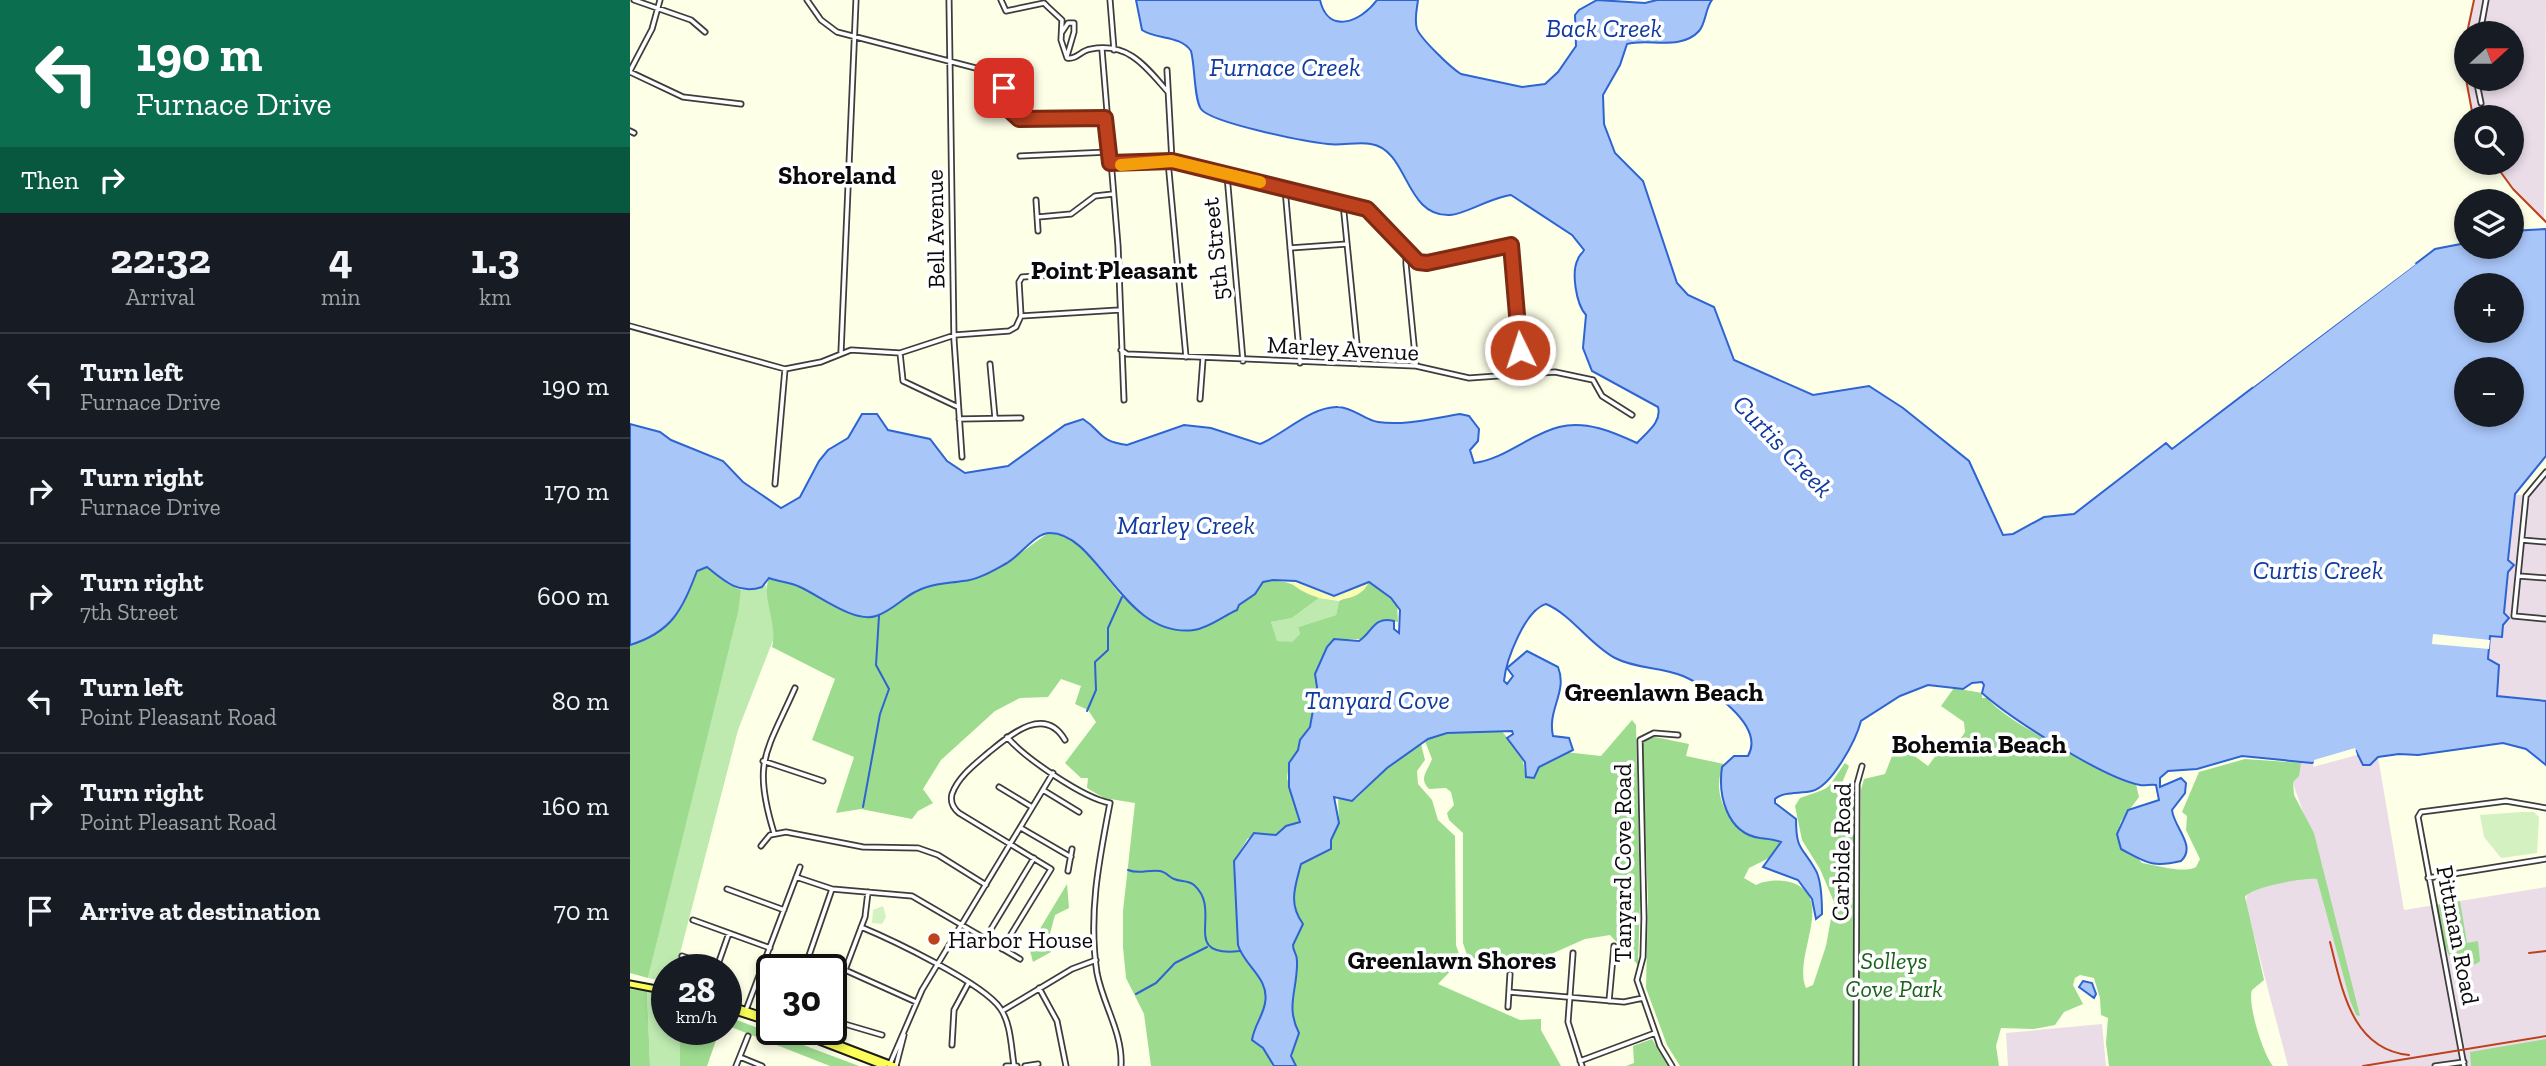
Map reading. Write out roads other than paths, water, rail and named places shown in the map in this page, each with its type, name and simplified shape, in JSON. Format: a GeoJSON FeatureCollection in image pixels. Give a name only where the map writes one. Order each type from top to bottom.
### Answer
{"type":"FeatureCollection","features":[{"type":"Feature","properties":{"kind":"main road"},"geometry":{"type":"LineString","coordinates":[[630,984],[651,987]]}},
{"type":"Feature","properties":{"kind":"main road"},"geometry":{"type":"LineString","coordinates":[[742,1009],[756,1014]]}},
{"type":"Feature","properties":{"kind":"main road"},"geometry":{"type":"LineString","coordinates":[[832,1045],[890,1066]]}},
{"type":"Feature","properties":{"kind":"main road"},"geometry":{"type":"LineString","coordinates":[[838,1045],[890,1066]]}},
{"type":"Feature","properties":{"kind":"street"},"geometry":{"type":"LineString","coordinates":[[634,0],[691,20],[705,32]]}},
{"type":"Feature","properties":{"kind":"street"},"geometry":{"type":"LineString","coordinates":[[660,0],[630,71],[683,97],[741,104]]}},
{"type":"Feature","properties":{"kind":"street"},"geometry":{"type":"LineString","coordinates":[[807,0],[824,23],[854,37],[986,71],[999,78],[1006,107],[1014,118],[1105,118]]}},
{"type":"Feature","properties":{"kind":"street"},"geometry":{"type":"LineString","coordinates":[[841,352],[856,0]]}},
{"type":"Feature","properties":{"kind":"street","name":"Bell Avenue"},"geometry":{"type":"LineString","coordinates":[[948,0],[955,335],[961,457]]}},
{"type":"Feature","properties":{"kind":"street"},"geometry":{"type":"LineString","coordinates":[[1002,0],[1006,11],[1044,3],[1062,20],[1060,34],[1067,58]]}},
{"type":"Feature","properties":{"kind":"street"},"geometry":{"type":"LineString","coordinates":[[1110,0],[1114,51]]}},
{"type":"Feature","properties":{"kind":"street"},"geometry":{"type":"LineString","coordinates":[[2482,21],[2486,0]]}},
{"type":"Feature","properties":{"kind":"street"},"geometry":{"type":"LineString","coordinates":[[1060,34],[1066,25],[1074,23],[1067,58]]}},
{"type":"Feature","properties":{"kind":"street"},"geometry":{"type":"LineString","coordinates":[[1067,58],[1075,58],[1087,49],[1114,51],[1136,57],[1168,92]]}},
{"type":"Feature","properties":{"kind":"street"},"geometry":{"type":"LineString","coordinates":[[1102,50],[1118,271],[1124,400]]}},
{"type":"Feature","properties":{"kind":"street"},"geometry":{"type":"LineString","coordinates":[[1167,70],[1170,161],[1186,358]]}},
{"type":"Feature","properties":{"kind":"street"},"geometry":{"type":"LineString","coordinates":[[2478,91],[2481,103]]}},
{"type":"Feature","properties":{"kind":"street"},"geometry":{"type":"LineString","coordinates":[[1020,156],[1109,152]]}},
{"type":"Feature","properties":{"kind":"street"},"geometry":{"type":"LineString","coordinates":[[1110,163],[1170,161],[1367,209],[1377,215],[1418,262],[1427,263],[1512,246],[1520,374]]}},
{"type":"Feature","properties":{"kind":"street","name":"5th Street"},"geometry":{"type":"LineString","coordinates":[[1227,175],[1243,361]]}},
{"type":"Feature","properties":{"kind":"street"},"geometry":{"type":"LineString","coordinates":[[1285,188],[1300,363]]}},
{"type":"Feature","properties":{"kind":"street"},"geometry":{"type":"LineString","coordinates":[[1038,217],[1071,214],[1095,196],[1113,194]]}},
{"type":"Feature","properties":{"kind":"street"},"geometry":{"type":"LineString","coordinates":[[1036,200],[1038,231]]}},
{"type":"Feature","properties":{"kind":"street"},"geometry":{"type":"LineString","coordinates":[[1343,203],[1359,364]]}},
{"type":"Feature","properties":{"kind":"street"},"geometry":{"type":"LineString","coordinates":[[1290,248],[1347,244]]}},
{"type":"Feature","properties":{"kind":"street"},"geometry":{"type":"LineString","coordinates":[[1409,254],[1406,256],[1406,264],[1416,366]]}},
{"type":"Feature","properties":{"kind":"street"},"geometry":{"type":"LineString","coordinates":[[630,326],[786,369],[821,362],[841,352],[900,353],[955,335],[1013,330],[1021,316],[1019,282],[1022,277],[1118,271]]}},
{"type":"Feature","properties":{"kind":"street"},"geometry":{"type":"LineString","coordinates":[[1021,316],[1119,310]]}},
{"type":"Feature","properties":{"kind":"street","name":"Marley Avenue"},"geometry":{"type":"LineString","coordinates":[[1121,350],[1127,354],[1203,359],[1416,366],[1463,378],[1555,372],[1593,380],[1602,396],[1632,415]]}},
{"type":"Feature","properties":{"kind":"street"},"geometry":{"type":"LineString","coordinates":[[900,353],[903,381],[958,407]]}},
{"type":"Feature","properties":{"kind":"street"},"geometry":{"type":"LineString","coordinates":[[1200,399],[1203,359]]}},
{"type":"Feature","properties":{"kind":"street"},"geometry":{"type":"LineString","coordinates":[[990,365],[995,418]]}},
{"type":"Feature","properties":{"kind":"street"},"geometry":{"type":"LineString","coordinates":[[775,484],[786,369]]}},
{"type":"Feature","properties":{"kind":"street"},"geometry":{"type":"LineString","coordinates":[[959,419],[1021,418]]}},
{"type":"Feature","properties":{"kind":"street"},"geometry":{"type":"LineString","coordinates":[[2546,472],[2526,496],[2514,616],[2546,619]]}},
{"type":"Feature","properties":{"kind":"street"},"geometry":{"type":"LineString","coordinates":[[2522,540],[2546,542]]}},
{"type":"Feature","properties":{"kind":"street"},"geometry":{"type":"LineString","coordinates":[[2519,576],[2546,578]]}},
{"type":"Feature","properties":{"kind":"street"},"geometry":{"type":"LineString","coordinates":[[774,833],[762,797],[763,761],[795,688]]}},
{"type":"Feature","properties":{"kind":"street"},"geometry":{"type":"LineString","coordinates":[[1002,949],[1051,869],[959,813],[951,800],[964,775],[1007,737],[1024,726],[1041,724],[1055,728],[1065,740]]}},
{"type":"Feature","properties":{"kind":"street","name":"Tanyard Cove Road"},"geometry":{"type":"LineString","coordinates":[[1643,998],[1637,984],[1643,957],[1644,918],[1640,740],[1654,733],[1678,735]]}},
{"type":"Feature","properties":{"kind":"street"},"geometry":{"type":"LineString","coordinates":[[1007,737],[1024,756],[1096,799],[1110,803],[1095,879],[1096,960],[1103,996],[1119,1040],[1121,1066]]}},
{"type":"Feature","properties":{"kind":"street"},"geometry":{"type":"LineString","coordinates":[[763,761],[823,780]]}},
{"type":"Feature","properties":{"kind":"street","name":"Carbide Road"},"geometry":{"type":"LineString","coordinates":[[1857,1066],[1857,784],[1863,766]]}},
{"type":"Feature","properties":{"kind":"street"},"geometry":{"type":"LineString","coordinates":[[890,1066],[916,1002],[1053,773]]}},
{"type":"Feature","properties":{"kind":"street"},"geometry":{"type":"LineString","coordinates":[[999,787],[1032,807]]}},
{"type":"Feature","properties":{"kind":"street"},"geometry":{"type":"LineString","coordinates":[[1043,790],[1079,812]]}},
{"type":"Feature","properties":{"kind":"street","name":"Pittman Road"},"geometry":{"type":"LineString","coordinates":[[2464,1064],[2418,817],[2421,812],[2506,801],[2546,808]]}},
{"type":"Feature","properties":{"kind":"street"},"geometry":{"type":"LineString","coordinates":[[1021,827],[1071,857]]}},
{"type":"Feature","properties":{"kind":"street"},"geometry":{"type":"LineString","coordinates":[[761,846],[774,833],[794,833],[863,847],[923,849],[986,885]]}},
{"type":"Feature","properties":{"kind":"street"},"geometry":{"type":"LineString","coordinates":[[1068,872],[1072,849]]}},
{"type":"Feature","properties":{"kind":"street"},"geometry":{"type":"LineString","coordinates":[[985,939],[1034,858]]}},
{"type":"Feature","properties":{"kind":"street"},"geometry":{"type":"LineString","coordinates":[[2428,878],[2546,859]]}},
{"type":"Feature","properties":{"kind":"street"},"geometry":{"type":"LineString","coordinates":[[746,1010],[800,867]]}},
{"type":"Feature","properties":{"kind":"street"},"geometry":{"type":"LineString","coordinates":[[796,877],[832,889],[912,896],[1020,960]]}},
{"type":"Feature","properties":{"kind":"street"},"geometry":{"type":"LineString","coordinates":[[727,889],[784,910]]}},
{"type":"Feature","properties":{"kind":"street"},"geometry":{"type":"LineString","coordinates":[[810,954],[832,889]]}},
{"type":"Feature","properties":{"kind":"street"},"geometry":{"type":"LineString","coordinates":[[847,964],[868,892]]}},
{"type":"Feature","properties":{"kind":"street"},"geometry":{"type":"LineString","coordinates":[[693,920],[770,948]]}},
{"type":"Feature","properties":{"kind":"street"},"geometry":{"type":"LineString","coordinates":[[860,927],[898,942],[991,998],[1002,1011],[1015,1066],[1006,1066]]}},
{"type":"Feature","properties":{"kind":"street"},"geometry":{"type":"LineString","coordinates":[[721,954],[729,933]]}},
{"type":"Feature","properties":{"kind":"street"},"geometry":{"type":"LineString","coordinates":[[1609,1001],[1614,946]]}},
{"type":"Feature","properties":{"kind":"street"},"geometry":{"type":"LineString","coordinates":[[1573,953],[1569,1030],[1581,1064],[1656,1033]]}},
{"type":"Feature","properties":{"kind":"street"},"geometry":{"type":"LineString","coordinates":[[1002,1011],[1082,963],[1096,960]]}},
{"type":"Feature","properties":{"kind":"street"},"geometry":{"type":"LineString","coordinates":[[847,971],[877,982],[916,1002]]}},
{"type":"Feature","properties":{"kind":"street"},"geometry":{"type":"LineString","coordinates":[[1508,1007],[1510,974]]}},
{"type":"Feature","properties":{"kind":"street"},"geometry":{"type":"LineString","coordinates":[[952,1045],[954,1010],[968,984]]}},
{"type":"Feature","properties":{"kind":"street"},"geometry":{"type":"LineString","coordinates":[[1039,989],[1058,1021],[1066,1066]]}},
{"type":"Feature","properties":{"kind":"street"},"geometry":{"type":"LineString","coordinates":[[1509,992],[1630,1002],[1643,998],[1672,1066]]}},
{"type":"Feature","properties":{"kind":"street"},"geometry":{"type":"LineString","coordinates":[[847,1025],[882,1035]]}},
{"type":"Feature","properties":{"kind":"street"},"geometry":{"type":"LineString","coordinates":[[736,1066],[748,1036]]}},
{"type":"Feature","properties":{"kind":"street"},"geometry":{"type":"LineString","coordinates":[[740,1057],[762,1066]]}},
{"type":"Feature","properties":{"kind":"street"},"geometry":{"type":"LineString","coordinates":[[1025,1066],[1038,1064]]}},
{"type":"Feature","properties":{"kind":"street"},"geometry":{"type":"LineString","coordinates":[[2435,1066],[2464,1064]]}},
{"type":"Feature","properties":{"kind":"water"},"geometry":{"type":"Polygon","coordinates":[[[1136,0],[1320,0],[1330,18],[1346,21],[1362,14],[1377,0],[1418,0],[1417,29],[1450,66],[1461,74],[1522,87],[1545,84],[1558,72],[1576,46],[1575,15],[1597,0],[1645,3],[1657,0],[1712,0],[1701,28],[1692,37],[1674,42],[1627,44],[1620,65],[1603,95],[1604,124],[1615,153],[1643,181],[1677,283],[1688,295],[1714,307],[1734,360],[1813,395],[1869,386],[1903,408],[1969,461],[2003,535],[2013,534],[2044,517],[2074,514],[2166,443],[2172,449],[2435,249],[2454,245],[2454,259],[2524,259],[2524,230],[2546,229],[2546,456],[2515,494],[2508,560],[2514,565],[2508,572],[2504,613],[2509,618],[2503,625],[2502,637],[2490,636],[2488,659],[2499,665],[2497,696],[2546,701],[2546,765],[2526,749],[2503,743],[2418,755],[2378,757],[2370,765],[2363,765],[2356,751],[2312,763],[2242,756],[2197,769],[2168,771],[2160,778],[2160,787],[2181,778],[2186,783],[2185,793],[2172,810],[2187,849],[2181,861],[2155,864],[2121,849],[2117,834],[2128,810],[2159,800],[2156,785],[2140,785],[2124,780],[2058,746],[1995,704],[1982,693],[1982,682],[1972,683],[1963,689],[1928,685],[1900,696],[1861,721],[1842,761],[1820,787],[1775,799],[1775,803],[1796,819],[1799,843],[1819,879],[1822,914],[1816,919],[1812,899],[1798,880],[1763,867],[1781,842],[1748,835],[1739,829],[1727,811],[1721,789],[1722,767],[1734,756],[1748,756],[1751,744],[1749,732],[1732,708],[1683,676],[1615,658],[1564,615],[1546,604],[1538,608],[1524,625],[1508,661],[1504,681],[1507,684],[1513,676],[1507,668],[1527,651],[1558,667],[1561,685],[1553,717],[1553,736],[1569,738],[1573,750],[1539,767],[1534,778],[1526,777],[1525,762],[1507,738],[1513,734],[1512,731],[1447,733],[1428,739],[1387,768],[1352,801],[1334,797],[1339,823],[1331,840],[1331,849],[1301,864],[1295,888],[1294,902],[1303,924],[1293,945],[1297,971],[1292,1006],[1299,1033],[1291,1056],[1296,1066],[1274,1066],[1263,1048],[1252,1040],[1264,1008],[1266,994],[1260,979],[1238,945],[1234,861],[1254,833],[1276,835],[1286,826],[1300,822],[1289,787],[1289,763],[1310,727],[1317,687],[1315,674],[1327,647],[1334,639],[1359,641],[1377,623],[1387,620],[1394,621],[1394,629],[1399,633],[1400,610],[1391,598],[1369,582],[1334,596],[1296,581],[1263,582],[1255,594],[1239,605],[1237,610],[1211,624],[1194,630],[1169,628],[1148,619],[1130,603],[1083,549],[1067,538],[1050,533],[1033,540],[1007,563],[986,574],[920,589],[889,610],[867,617],[837,608],[796,585],[769,578],[762,587],[739,588],[726,582],[707,567],[697,571],[674,618],[656,633],[630,645],[630,424],[660,432],[671,440],[723,461],[743,482],[781,508],[800,497],[819,461],[828,450],[848,438],[862,414],[877,414],[888,430],[930,439],[947,461],[965,473],[1008,466],[1065,425],[1083,419],[1111,441],[1127,445],[1184,425],[1211,428],[1260,444],[1308,416],[1328,408],[1343,408],[1373,421],[1388,423],[1460,414],[1469,416],[1479,429],[1478,441],[1470,450],[1474,463],[1496,457],[1559,427],[1589,426],[1637,443],[1653,426],[1658,417],[1658,407],[1592,371],[1583,348],[1586,315],[1577,296],[1575,280],[1576,265],[1584,250],[1572,235],[1511,195],[1456,214],[1435,213],[1424,206],[1415,195],[1393,158],[1383,149],[1371,144],[1333,144],[1301,140],[1240,126],[1208,114],[1199,104],[1191,51],[1181,42],[1142,30],[1136,0]]]}},
{"type":"Feature","properties":{"kind":"water"},"geometry":{"type":"Polygon","coordinates":[[[2083,981],[2092,983],[2096,994],[2094,998],[2079,987],[2083,981]]]}},
{"type":"Feature","properties":{"kind":"waterway"},"geometry":{"type":"LineString","coordinates":[[1087,711],[1096,690],[1095,662],[1108,650],[1108,628],[1122,597]]}},
{"type":"Feature","properties":{"kind":"waterway"},"geometry":{"type":"LineString","coordinates":[[863,807],[880,714],[889,689],[876,665],[879,616]]}},
{"type":"Feature","properties":{"kind":"waterway"},"geometry":{"type":"LineString","coordinates":[[1128,870],[1160,871],[1194,885],[1202,896],[1205,907],[1206,940],[1211,947],[1221,951],[1240,951]]}},
{"type":"Feature","properties":{"kind":"waterway"},"geometry":{"type":"LineString","coordinates":[[1136,994],[1156,983],[1175,963],[1207,947]]}},
{"type":"Feature","properties":{"kind":"railway"},"geometry":{"type":"LineString","coordinates":[[2470,21],[2474,0]]}},
{"type":"Feature","properties":{"kind":"railway"},"geometry":{"type":"LineString","coordinates":[[2468,91],[2471,105]]}},
{"type":"Feature","properties":{"kind":"railway"},"geometry":{"type":"LineString","coordinates":[[2503,175],[2546,222]]}},
{"type":"Feature","properties":{"kind":"railway"},"geometry":{"type":"LineString","coordinates":[[2330,942],[2345,996],[2362,1029],[2374,1041],[2389,1050],[2409,1055]]}},
{"type":"Feature","properties":{"kind":"railway"},"geometry":{"type":"LineString","coordinates":[[2529,953],[2546,951]]}},
{"type":"Feature","properties":{"kind":"railway"},"geometry":{"type":"LineString","coordinates":[[2363,1066],[2546,1036]]}},
{"type":"Feature","properties":{"kind":"place","name":"Harbor House"},"geometry":{"type":"Point","coordinates":[934,939]}},
{"type":"Feature","properties":{"kind":"district","name":"Shoreland"},"geometry":{"type":"Point","coordinates":[837,175]}},
{"type":"Feature","properties":{"kind":"district","name":"Point Pleasant"},"geometry":{"type":"Point","coordinates":[1114,270]}},
{"type":"Feature","properties":{"kind":"district","name":"Greenlawn Beach"},"geometry":{"type":"Point","coordinates":[1664,692]}},
{"type":"Feature","properties":{"kind":"district","name":"Bohemia Beach"},"geometry":{"type":"Point","coordinates":[1979,744]}},
{"type":"Feature","properties":{"kind":"district","name":"Greenlawn Shores"},"geometry":{"type":"Point","coordinates":[1452,960]}},
{"type":"Feature","properties":{"kind":"water label","name":"Back Creek"},"geometry":{"type":"Point","coordinates":[1604,28]}},
{"type":"Feature","properties":{"kind":"water label","name":"Furnace Creek"},"geometry":{"type":"Point","coordinates":[1285,67]}},
{"type":"Feature","properties":{"kind":"water label","name":"Curtis Creek"},"geometry":{"type":"Point","coordinates":[1783,446]}},
{"type":"Feature","properties":{"kind":"water label","name":"Marley Creek"},"geometry":{"type":"Point","coordinates":[1186,525]}},
{"type":"Feature","properties":{"kind":"water label","name":"Curtis Creek"},"geometry":{"type":"Point","coordinates":[2318,570]}},
{"type":"Feature","properties":{"kind":"water label","name":"Tanyard Cove"},"geometry":{"type":"Point","coordinates":[1377,700]}},
{"type":"Feature","properties":{"kind":"park label","name":"Solleys Cove Park"},"geometry":{"type":"Point","coordinates":[1894,974]}}]}
